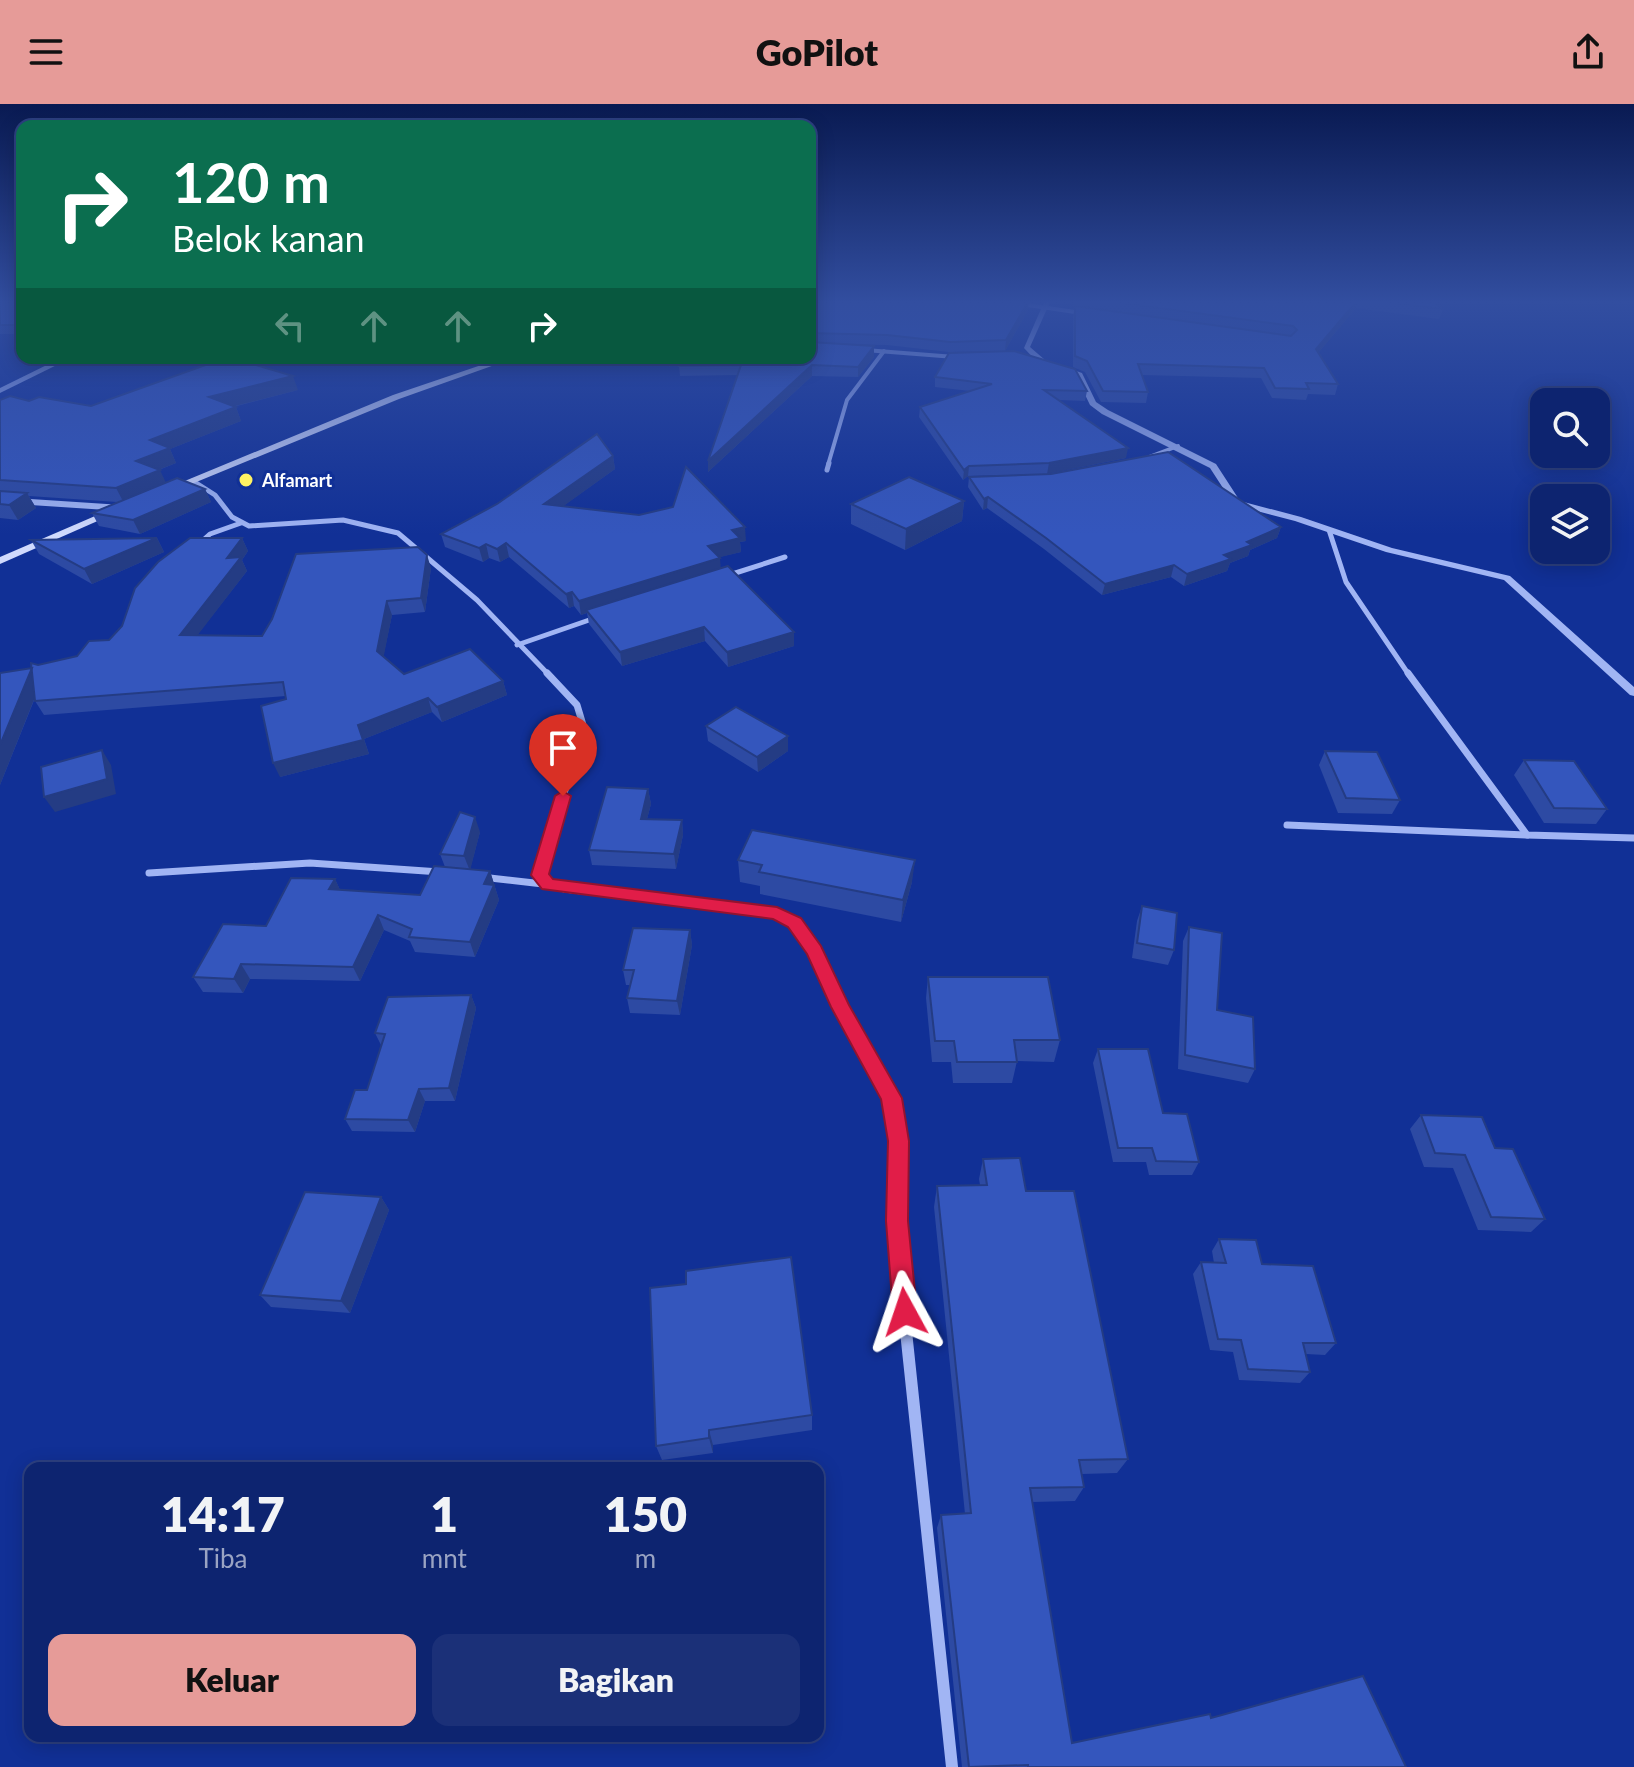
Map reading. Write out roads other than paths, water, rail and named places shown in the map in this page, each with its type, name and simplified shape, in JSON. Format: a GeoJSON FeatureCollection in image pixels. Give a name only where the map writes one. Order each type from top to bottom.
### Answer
{"type":"FeatureCollection","features":[{"type":"Feature","properties":{"kind":"main road"},"geometry":{"type":"LineString","coordinates":[[150,497],[396,397],[447,380]]}},
{"type":"Feature","properties":{"kind":"main road"},"geometry":{"type":"LineString","coordinates":[[0,561],[136,502]]}},
{"type":"Feature","properties":{"kind":"street"},"geometry":{"type":"LineString","coordinates":[[0,391],[23,380]]}},
{"type":"Feature","properties":{"kind":"street"},"geometry":{"type":"LineString","coordinates":[[827,470],[847,400],[862,380]]}},
{"type":"Feature","properties":{"kind":"street"},"geometry":{"type":"LineString","coordinates":[[1081,380],[1093,403],[1105,412],[1213,466],[1243,506],[1389,550],[1507,578],[1634,693]]}},
{"type":"Feature","properties":{"kind":"street"},"geometry":{"type":"LineString","coordinates":[[1142,460],[1178,446]]}},
{"type":"Feature","properties":{"kind":"street"},"geometry":{"type":"LineString","coordinates":[[193,481],[215,495],[241,523]]}},
{"type":"Feature","properties":{"kind":"street"},"geometry":{"type":"LineString","coordinates":[[0,500],[122,508]]}},
{"type":"Feature","properties":{"kind":"street"},"geometry":{"type":"LineString","coordinates":[[198,544],[210,534],[241,523],[258,527],[343,520],[398,533],[477,600],[577,705],[583,725],[540,875],[548,885]]}},
{"type":"Feature","properties":{"kind":"street"},"geometry":{"type":"LineString","coordinates":[[1329,530],[1346,582],[1400,663],[1527,835]]}},
{"type":"Feature","properties":{"kind":"street"},"geometry":{"type":"LineString","coordinates":[[712,581],[785,557]]}},
{"type":"Feature","properties":{"kind":"street"},"geometry":{"type":"LineString","coordinates":[[517,645],[608,614]]}},
{"type":"Feature","properties":{"kind":"street"},"geometry":{"type":"LineString","coordinates":[[1287,825],[1634,838]]}},
{"type":"Feature","properties":{"kind":"street"},"geometry":{"type":"LineString","coordinates":[[149,873],[310,863],[445,873]]}},
{"type":"Feature","properties":{"kind":"street"},"geometry":{"type":"LineString","coordinates":[[476,876],[777,913],[795,923],[815,951],[840,1007],[892,1098],[899,1141],[897,1221],[909,1373],[952,1767]]}},
{"type":"Feature","properties":{"kind":"place","name":"Alfamart"},"geometry":{"type":"Point","coordinates":[246,480]}}]}
